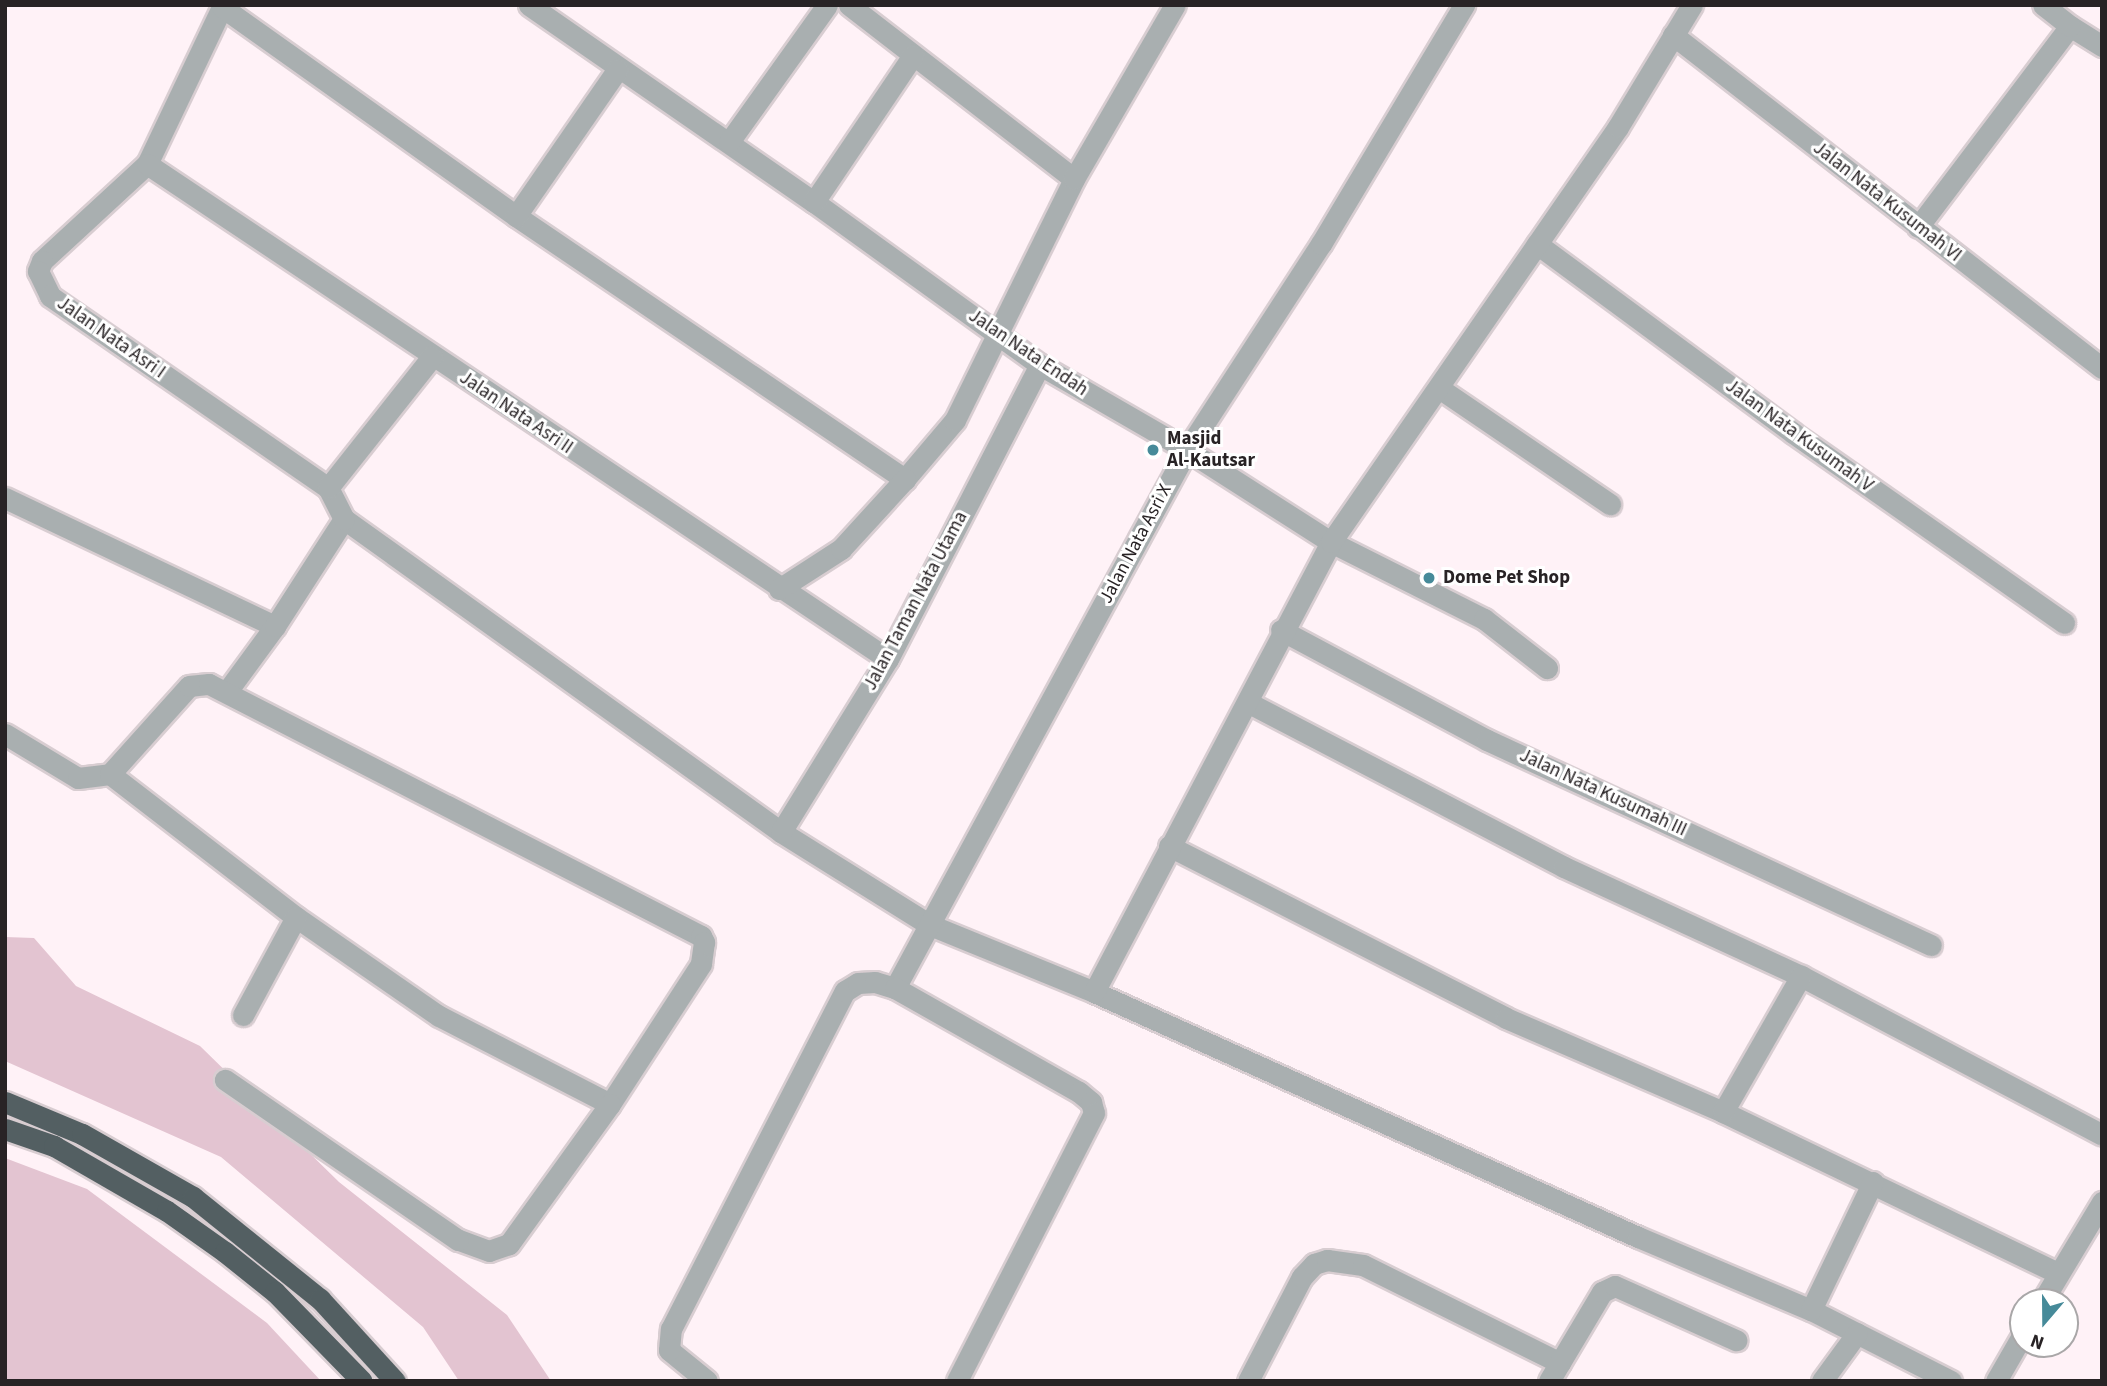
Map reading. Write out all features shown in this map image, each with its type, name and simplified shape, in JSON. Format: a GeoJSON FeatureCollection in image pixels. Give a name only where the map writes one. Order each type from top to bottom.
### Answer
{"type":"FeatureCollection","features":[{"type":"Feature","properties":{"kind":"highway"},"geometry":{"type":"LineString","coordinates":[[5,1102],[82,1134],[193,1197],[320,1299],[395,1381]]}},
{"type":"Feature","properties":{"kind":"highway"},"geometry":{"type":"LineString","coordinates":[[5,1129],[54,1146],[206,1238],[275,1292],[362,1381]]}},
{"type":"Feature","properties":{"kind":"street","name":"Jalan Nata Endah"},"geometry":{"type":"LineString","coordinates":[[529,5],[617,70],[729,142],[1040,365],[1187,450],[1331,542],[1484,620],[1547,668]]}},
{"type":"Feature","properties":{"kind":"street"},"geometry":{"type":"LineString","coordinates":[[729,142],[827,5]]}},
{"type":"Feature","properties":{"kind":"street"},"geometry":{"type":"LineString","coordinates":[[849,5],[1074,179]]}},
{"type":"Feature","properties":{"kind":"street"},"geometry":{"type":"LineString","coordinates":[[779,589],[841,549],[955,420],[1074,179],[1175,5]]}},
{"type":"Feature","properties":{"kind":"street","name":"Jalan Nata Asri X"},"geometry":{"type":"LineString","coordinates":[[895,988],[1187,450],[1321,244],[1464,5]]}},
{"type":"Feature","properties":{"kind":"street"},"geometry":{"type":"LineString","coordinates":[[2043,5],[2102,46]]}},
{"type":"Feature","properties":{"kind":"street"},"geometry":{"type":"LineString","coordinates":[[222,6],[516,216],[905,479]]}},
{"type":"Feature","properties":{"kind":"street","name":"Jalan Nata Asri I"},"geometry":{"type":"LineString","coordinates":[[222,6],[147,164],[42,261],[38,271],[41,284],[50,296],[328,488]]}},
{"type":"Feature","properties":{"kind":"street"},"geometry":{"type":"LineString","coordinates":[[1094,992],[1169,846],[1249,703],[1281,630],[1331,542],[1618,127],[1680,16]]}},
{"type":"Feature","properties":{"kind":"street","name":"Jalan Nata Kusumah VI"},"geometry":{"type":"LineString","coordinates":[[1680,16],[1918,228],[2102,368]]}},
{"type":"Feature","properties":{"kind":"street"},"geometry":{"type":"LineString","coordinates":[[1918,228],[2070,26]]}},
{"type":"Feature","properties":{"kind":"street"},"geometry":{"type":"LineString","coordinates":[[814,202],[913,55]]}},
{"type":"Feature","properties":{"kind":"street"},"geometry":{"type":"LineString","coordinates":[[516,216],[617,70]]}},
{"type":"Feature","properties":{"kind":"street","name":"Jalan Nata Asri II"},"geometry":{"type":"LineString","coordinates":[[147,164],[779,589],[888,659]]}},
{"type":"Feature","properties":{"kind":"street","name":"Jalan Nata Kusumah V"},"geometry":{"type":"LineString","coordinates":[[1537,244],[1782,425],[2064,623]]}},
{"type":"Feature","properties":{"kind":"street"},"geometry":{"type":"LineString","coordinates":[[432,357],[328,488],[344,519],[781,832],[930,925],[1094,992],[1638,1237],[1811,1310],[1951,1381]]}},
{"type":"Feature","properties":{"kind":"street","name":"Jalan Taman Nata Utama"},"geometry":{"type":"LineString","coordinates":[[781,832],[888,659],[1040,365]]}},
{"type":"Feature","properties":{"kind":"street"},"geometry":{"type":"LineString","coordinates":[[1439,388],[1610,504]]}},
{"type":"Feature","properties":{"kind":"street"},"geometry":{"type":"LineString","coordinates":[[5,498],[275,626]]}},
{"type":"Feature","properties":{"kind":"street"},"geometry":{"type":"LineString","coordinates":[[228,690],[275,626],[344,519]]}},
{"type":"Feature","properties":{"kind":"street","name":"Jalan Nata Kusumah III"},"geometry":{"type":"LineString","coordinates":[[1281,630],[1487,740],[1931,945]]}},
{"type":"Feature","properties":{"kind":"street"},"geometry":{"type":"LineString","coordinates":[[5,734],[78,778],[110,774],[189,687],[209,684],[228,690],[701,936],[705,949],[701,964],[610,1104],[509,1244],[489,1251],[458,1240],[225,1080]]}},
{"type":"Feature","properties":{"kind":"street"},"geometry":{"type":"LineString","coordinates":[[1249,703],[1564,867],[1801,976],[2102,1135]]}},
{"type":"Feature","properties":{"kind":"street"},"geometry":{"type":"LineString","coordinates":[[110,774],[296,917],[439,1016],[610,1104]]}},
{"type":"Feature","properties":{"kind":"street"},"geometry":{"type":"LineString","coordinates":[[1169,846],[1507,1018],[1723,1112],[2058,1273]]}},
{"type":"Feature","properties":{"kind":"street"},"geometry":{"type":"LineString","coordinates":[[243,1014],[296,917]]}},
{"type":"Feature","properties":{"kind":"street"},"geometry":{"type":"LineString","coordinates":[[1723,1112],[1801,976]]}},
{"type":"Feature","properties":{"kind":"street"},"geometry":{"type":"LineString","coordinates":[[708,1381],[670,1350],[671,1329],[845,991],[858,983],[895,988],[1079,1092],[1091,1102],[1094,1113],[957,1381]]}},
{"type":"Feature","properties":{"kind":"street"},"geometry":{"type":"LineString","coordinates":[[1811,1310],[1873,1182]]}},
{"type":"Feature","properties":{"kind":"street"},"geometry":{"type":"LineString","coordinates":[[2050,1288],[2100,1210]]}},
{"type":"Feature","properties":{"kind":"street"},"geometry":{"type":"LineString","coordinates":[[1248,1381],[1302,1277],[1314,1264],[1327,1260],[1363,1265],[1554,1372],[1602,1292],[1615,1286],[1736,1340]]}},
{"type":"Feature","properties":{"kind":"street"},"geometry":{"type":"LineString","coordinates":[[1822,1381],[1857,1333]]}},
{"type":"Feature","properties":{"kind":"street"},"geometry":{"type":"LineString","coordinates":[[1996,1381],[2009,1358]]}},
{"type":"Feature","properties":{"kind":"shaded area"},"geometry":{"type":"Polygon","coordinates":[[[5,937],[34,938],[76,986],[200,1046],[339,1182],[507,1315],[551,1381],[459,1381],[423,1327],[221,1157],[5,1061],[5,937]]]}},
{"type":"Feature","properties":{"kind":"shaded area"},"geometry":{"type":"Polygon","coordinates":[[[5,1158],[87,1189],[267,1323],[321,1381],[5,1381],[5,1158]]]}},
{"type":"Feature","properties":{"kind":"place","name":"Masjid Al-Kautsar"},"geometry":{"type":"Point","coordinates":[1153,450]}},
{"type":"Feature","properties":{"kind":"place","name":"Dome Pet Shop"},"geometry":{"type":"Point","coordinates":[1429,578]}}]}
